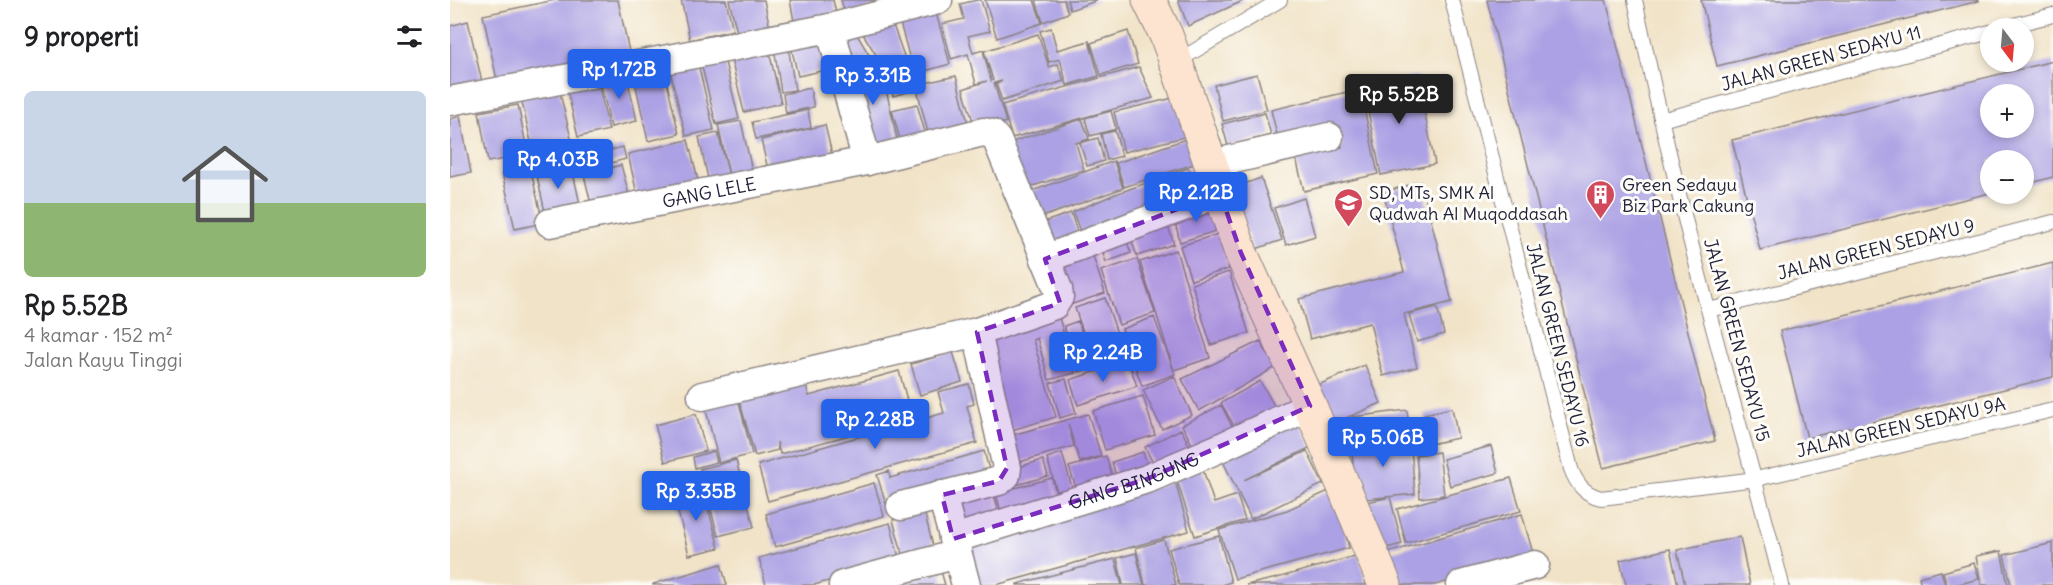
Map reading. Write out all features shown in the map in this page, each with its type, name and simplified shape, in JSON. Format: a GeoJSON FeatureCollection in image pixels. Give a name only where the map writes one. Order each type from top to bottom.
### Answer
{"type":"FeatureCollection","features":[{"type":"Feature","properties":{"kind":"street"},"geometry":{"type":"LineString","coordinates":[[450,101],[830,28],[938,0]]}},
{"type":"Feature","properties":{"kind":"street"},"geometry":{"type":"LineString","coordinates":[[1149,0],[1176,62],[1241,253],[1310,406],[1385,585]]}},
{"type":"Feature","properties":{"kind":"street"},"geometry":{"type":"LineString","coordinates":[[830,28],[867,161]]}},
{"type":"Feature","properties":{"kind":"street","name":"GANG LELE"},"geometry":{"type":"LineString","coordinates":[[550,223],[867,161],[983,132],[992,134],[997,140],[1045,259]]}},
{"type":"Feature","properties":{"kind":"street"},"geometry":{"type":"LineString","coordinates":[[702,396],[977,332],[1053,305],[1059,297],[1058,289],[1045,259],[1216,179],[1329,137]]}},
{"type":"Feature","properties":{"kind":"street"},"geometry":{"type":"LineString","coordinates":[[901,506],[999,481],[1006,475],[1007,468],[977,332]]}},
{"type":"Feature","properties":{"kind":"street","name":"GANG BINGUNG"},"geometry":{"type":"LineString","coordinates":[[843,585],[1147,479],[1310,406]]}},
{"type":"Feature","properties":{"kind":"street"},"geometry":{"type":"LineString","coordinates":[[942,495],[966,585]]}},
{"type":"Feature","properties":{"kind":"street"},"geometry":{"type":"LineString","coordinates":[[1461,585],[1535,565]]}},
{"type":"Feature","properties":{"kind":"lane"},"geometry":{"type":"LineString","coordinates":[[1176,62],[1280,0]]}},
{"type":"Feature","properties":{"kind":"lane","name":"JALAN GREEN SEDAYU 16"},"geometry":{"type":"LineString","coordinates":[[1452,0],[1575,479],[1590,495],[1601,498],[1756,478]]}},
{"type":"Feature","properties":{"kind":"lane","name":"JALAN GREEN SEDAYU 15"},"geometry":{"type":"LineString","coordinates":[[1635,0],[1661,120],[1782,585]]}},
{"type":"Feature","properties":{"kind":"lane"},"geometry":{"type":"LineString","coordinates":[[2034,20],[2053,15]]}},
{"type":"Feature","properties":{"kind":"lane","name":"JALAN GREEN SEDAYU 11"},"geometry":{"type":"LineString","coordinates":[[1661,120],[1980,35]]}},
{"type":"Feature","properties":{"kind":"lane","name":"JALAN GREEN SEDAYU 9"},"geometry":{"type":"LineString","coordinates":[[1709,310],[2053,222]]}},
{"type":"Feature","properties":{"kind":"lane","name":"JALAN GREEN SEDAYU 9A"},"geometry":{"type":"LineString","coordinates":[[1756,478],[2053,410]]}},
{"type":"Feature","properties":{"kind":"highlighted area"},"geometry":{"type":"Polygon","coordinates":[[[1220,193],[1241,253],[1310,406],[1147,479],[953,539],[942,495],[999,481],[1007,468],[977,332],[1060,303],[1045,259],[1220,193]]]}},
{"type":"Feature","properties":{"kind":"building"},"geometry":{"type":"Polygon","coordinates":[[[555,0],[618,0],[631,61],[499,89],[483,15],[555,0]]]}},
{"type":"Feature","properties":{"kind":"building"},"geometry":{"type":"Polygon","coordinates":[[[681,0],[726,0],[733,30],[690,40],[681,0]]]}},
{"type":"Feature","properties":{"kind":"building"},"geometry":{"type":"Polygon","coordinates":[[[729,0],[764,0],[771,33],[739,40],[729,0]]]}},
{"type":"Feature","properties":{"kind":"building"},"geometry":{"type":"Polygon","coordinates":[[[790,0],[833,0],[836,13],[794,21],[790,0]]]}},
{"type":"Feature","properties":{"kind":"building"},"geometry":{"type":"Polygon","coordinates":[[[841,0],[895,0],[845,14],[841,0]]]}},
{"type":"Feature","properties":{"kind":"building"},"geometry":{"type":"Polygon","coordinates":[[[981,0],[990,31],[968,36],[973,53],[983,50],[991,81],[993,80],[984,51],[1038,34],[1049,67],[1058,64],[1064,81],[1002,101],[996,84],[1002,81],[994,83],[1006,122],[976,131],[963,89],[987,81],[976,84],[968,54],[951,59],[942,24],[964,19],[960,4],[981,0]]]}},
{"type":"Feature","properties":{"kind":"building"},"geometry":{"type":"Polygon","coordinates":[[[985,0],[1034,0],[1042,23],[997,38],[985,0]]]}},
{"type":"Feature","properties":{"kind":"building"},"geometry":{"type":"Polygon","coordinates":[[[1036,0],[1064,0],[1068,13],[1043,22],[1036,0]]]}},
{"type":"Feature","properties":{"kind":"building"},"geometry":{"type":"Polygon","coordinates":[[[1067,0],[1098,0],[1070,10],[1067,0]]]}},
{"type":"Feature","properties":{"kind":"building"},"geometry":{"type":"Polygon","coordinates":[[[1178,0],[1245,0],[1188,26],[1178,0]]]}},
{"type":"Feature","properties":{"kind":"building","name":"Green Sedayu Biz Park Cakung"},"geometry":{"type":"Polygon","coordinates":[[[1487,0],[1606,0],[1715,441],[1603,468],[1487,0]]]}},
{"type":"Feature","properties":{"kind":"building"},"geometry":{"type":"Polygon","coordinates":[[[1701,0],[1979,0],[1979,1],[1717,66],[1701,0]]]}},
{"type":"Feature","properties":{"kind":"building"},"geometry":{"type":"Polygon","coordinates":[[[935,9],[950,64],[914,74],[899,19],[935,9]]]}},
{"type":"Feature","properties":{"kind":"building"},"geometry":{"type":"Polygon","coordinates":[[[468,21],[482,82],[450,90],[450,26],[468,21]]]}},
{"type":"Feature","properties":{"kind":"building"},"geometry":{"type":"Polygon","coordinates":[[[893,25],[909,70],[891,79],[860,29],[893,25]]]}},
{"type":"Feature","properties":{"kind":"building"},"geometry":{"type":"Polygon","coordinates":[[[853,28],[871,58],[843,66],[833,34],[853,28]]]}},
{"type":"Feature","properties":{"kind":"building"},"geometry":{"type":"Polygon","coordinates":[[[1051,28],[1057,50],[1089,41],[1099,76],[1067,85],[1060,59],[1049,62],[1040,31],[1051,28]]]}},
{"type":"Feature","properties":{"kind":"building"},"geometry":{"type":"Polygon","coordinates":[[[827,29],[835,68],[798,76],[789,38],[827,29]]]}},
{"type":"Feature","properties":{"kind":"building"},"geometry":{"type":"Polygon","coordinates":[[[1128,31],[1138,64],[1101,75],[1091,43],[1128,31]]]}},
{"type":"Feature","properties":{"kind":"building"},"geometry":{"type":"Polygon","coordinates":[[[787,39],[795,90],[781,92],[773,41],[787,39]]]}},
{"type":"Feature","properties":{"kind":"building"},"geometry":{"type":"Polygon","coordinates":[[[767,42],[781,103],[744,112],[729,51],[767,42]]]}},
{"type":"Feature","properties":{"kind":"building"},"geometry":{"type":"Polygon","coordinates":[[[724,58],[739,119],[716,124],[701,63],[724,58]]]}},
{"type":"Feature","properties":{"kind":"building","name":"Green Sedayu Biz Park Cakung"},"geometry":{"type":"Polygon","coordinates":[[[2053,61],[2053,177],[2034,182],[2034,150],[1980,150],[1980,195],[1760,250],[1732,140],[2008,72],[2034,72],[2034,66],[2053,61]]]}},
{"type":"Feature","properties":{"kind":"building"},"geometry":{"type":"Polygon","coordinates":[[[880,62],[898,143],[866,150],[848,69],[880,62]]]}},
{"type":"Feature","properties":{"kind":"building"},"geometry":{"type":"Polygon","coordinates":[[[698,64],[714,130],[686,136],[670,71],[698,64]]]}},
{"type":"Feature","properties":{"kind":"building"},"geometry":{"type":"Polygon","coordinates":[[[1139,67],[1153,98],[1012,138],[1002,105],[1139,67]]]}},
{"type":"Feature","properties":{"kind":"building"},"geometry":{"type":"Polygon","coordinates":[[[664,70],[679,134],[648,141],[634,77],[664,70]]]}},
{"type":"Feature","properties":{"kind":"building"},"geometry":{"type":"Polygon","coordinates":[[[626,73],[637,121],[611,127],[600,80],[626,73]]]}},
{"type":"Feature","properties":{"kind":"building"},"geometry":{"type":"Polygon","coordinates":[[[1257,74],[1267,110],[1223,121],[1214,85],[1257,74]]]}},
{"type":"Feature","properties":{"kind":"building"},"geometry":{"type":"Polygon","coordinates":[[[907,76],[915,90],[893,96],[890,81],[907,76]]]}},
{"type":"Feature","properties":{"kind":"building"},"geometry":{"type":"Polygon","coordinates":[[[956,76],[970,131],[930,141],[916,85],[956,76]]]}},
{"type":"Feature","properties":{"kind":"building"},"geometry":{"type":"Polygon","coordinates":[[[1417,76],[1435,164],[1381,175],[1363,87],[1417,76]]]}},
{"type":"Feature","properties":{"kind":"building"},"geometry":{"type":"Polygon","coordinates":[[[597,78],[609,130],[578,137],[566,85],[597,78]]]}},
{"type":"Feature","properties":{"kind":"building"},"geometry":{"type":"Polygon","coordinates":[[[810,88],[814,107],[786,113],[783,94],[810,88]]]}},
{"type":"Feature","properties":{"kind":"building"},"geometry":{"type":"Polygon","coordinates":[[[559,89],[574,151],[535,160],[521,98],[559,89]]]}},
{"type":"Feature","properties":{"kind":"building"},"geometry":{"type":"Polygon","coordinates":[[[1360,89],[1378,174],[1304,191],[1296,158],[1342,147],[1338,129],[1279,143],[1271,110],[1360,89]]]}},
{"type":"Feature","properties":{"kind":"building"},"geometry":{"type":"Polygon","coordinates":[[[1186,95],[1196,134],[1124,152],[1114,112],[1186,95]]]}},
{"type":"Feature","properties":{"kind":"building"},"geometry":{"type":"Polygon","coordinates":[[[917,104],[926,136],[901,143],[892,110],[917,104]]]}},
{"type":"Feature","properties":{"kind":"building"},"geometry":{"type":"Polygon","coordinates":[[[518,105],[528,155],[488,162],[479,112],[518,105]]]}},
{"type":"Feature","properties":{"kind":"building"},"geometry":{"type":"Polygon","coordinates":[[[808,110],[811,128],[756,139],[752,122],[808,110]]]}},
{"type":"Feature","properties":{"kind":"building"},"geometry":{"type":"Polygon","coordinates":[[[1111,111],[1116,129],[1090,136],[1085,118],[1111,111]]]}},
{"type":"Feature","properties":{"kind":"building"},"geometry":{"type":"Polygon","coordinates":[[[1265,113],[1271,135],[1228,146],[1222,124],[1265,113]]]}},
{"type":"Feature","properties":{"kind":"building"},"geometry":{"type":"Polygon","coordinates":[[[460,116],[471,173],[450,177],[450,119],[460,116]]]}},
{"type":"Feature","properties":{"kind":"building"},"geometry":{"type":"Polygon","coordinates":[[[1082,119],[1089,139],[1076,143],[1084,170],[1020,190],[1006,144],[1082,119]]]}},
{"type":"Feature","properties":{"kind":"building"},"geometry":{"type":"Polygon","coordinates":[[[741,121],[754,180],[710,188],[699,137],[718,133],[729,175],[718,125],[741,121]]]}},
{"type":"Feature","properties":{"kind":"building"},"geometry":{"type":"Polygon","coordinates":[[[825,125],[834,163],[770,178],[761,140],[825,125]]]}},
{"type":"Feature","properties":{"kind":"building"},"geometry":{"type":"Polygon","coordinates":[[[1115,131],[1122,156],[1107,160],[1101,134],[1115,131]]]}},
{"type":"Feature","properties":{"kind":"building"},"geometry":{"type":"Polygon","coordinates":[[[1098,138],[1104,161],[1087,166],[1080,143],[1098,138]]]}},
{"type":"Feature","properties":{"kind":"building"},"geometry":{"type":"Polygon","coordinates":[[[1189,138],[1197,163],[1124,187],[1116,163],[1189,138]]]}},
{"type":"Feature","properties":{"kind":"building"},"geometry":{"type":"Polygon","coordinates":[[[688,140],[700,188],[639,203],[628,154],[688,140]]]}},
{"type":"Feature","properties":{"kind":"building"},"geometry":{"type":"Polygon","coordinates":[[[623,147],[626,159],[576,172],[573,160],[623,147]]]}},
{"type":"Feature","properties":{"kind":"building"},"geometry":{"type":"Polygon","coordinates":[[[570,159],[582,213],[547,221],[535,167],[570,159]]]}},
{"type":"Feature","properties":{"kind":"building"},"geometry":{"type":"Polygon","coordinates":[[[1114,161],[1123,188],[1034,220],[1024,194],[1114,161]]]}},
{"type":"Feature","properties":{"kind":"building"},"geometry":{"type":"Polygon","coordinates":[[[621,165],[631,202],[593,212],[584,175],[621,165]]]}},
{"type":"Feature","properties":{"kind":"building"},"geometry":{"type":"Polygon","coordinates":[[[530,167],[543,223],[515,229],[502,173],[530,167]]]}},
{"type":"Feature","properties":{"kind":"building"},"geometry":{"type":"Polygon","coordinates":[[[1188,168],[1203,190],[1083,240],[1073,212],[1188,168]]]}},
{"type":"Feature","properties":{"kind":"building"},"geometry":{"type":"Polygon","coordinates":[[[1261,178],[1282,240],[1253,250],[1232,188],[1261,178]]]}},
{"type":"Feature","properties":{"kind":"building"},"geometry":{"type":"Polygon","coordinates":[[[1421,182],[1452,302],[1404,314],[1417,367],[1383,376],[1370,323],[1310,339],[1299,299],[1404,272],[1383,192],[1421,182]]]}},
{"type":"Feature","properties":{"kind":"building"},"geometry":{"type":"Polygon","coordinates":[[[1304,198],[1315,236],[1286,245],[1274,208],[1304,198]]]}},
{"type":"Feature","properties":{"kind":"building"},"geometry":{"type":"Polygon","coordinates":[[[1210,202],[1219,230],[1180,242],[1174,218],[1210,202]]]}},
{"type":"Feature","properties":{"kind":"building"},"geometry":{"type":"Polygon","coordinates":[[[1071,213],[1081,243],[1045,255],[1035,225],[1071,213]]]}},
{"type":"Feature","properties":{"kind":"building"},"geometry":{"type":"Polygon","coordinates":[[[1166,220],[1174,244],[1137,256],[1129,233],[1166,220]]]}},
{"type":"Feature","properties":{"kind":"building"},"geometry":{"type":"Polygon","coordinates":[[[1124,234],[1131,253],[1106,262],[1099,242],[1124,234]]]}},
{"type":"Feature","properties":{"kind":"building"},"geometry":{"type":"Polygon","coordinates":[[[1218,234],[1229,269],[1191,280],[1180,246],[1218,234]]]}},
{"type":"Feature","properties":{"kind":"building"},"geometry":{"type":"Polygon","coordinates":[[[1089,244],[1105,293],[1067,306],[1051,257],[1089,244]]]}},
{"type":"Feature","properties":{"kind":"building"},"geometry":{"type":"Polygon","coordinates":[[[1176,250],[1210,358],[1174,370],[1140,262],[1176,250]]]}},
{"type":"Feature","properties":{"kind":"building"},"geometry":{"type":"Polygon","coordinates":[[[1137,259],[1155,313],[1119,325],[1101,271],[1137,259]]]}},
{"type":"Feature","properties":{"kind":"building"},"geometry":{"type":"Polygon","coordinates":[[[2053,263],[2053,377],[1807,438],[1780,331],[2053,263]]]}},
{"type":"Feature","properties":{"kind":"building"},"geometry":{"type":"Polygon","coordinates":[[[1229,272],[1249,333],[1211,345],[1192,284],[1229,272]]]}},
{"type":"Feature","properties":{"kind":"building"},"geometry":{"type":"Polygon","coordinates":[[[1105,298],[1124,354],[1094,364],[1075,308],[1105,298]]]}},
{"type":"Feature","properties":{"kind":"building"},"geometry":{"type":"Polygon","coordinates":[[[1437,307],[1444,334],[1417,342],[1409,314],[1437,307]]]}},
{"type":"Feature","properties":{"kind":"building"},"geometry":{"type":"Polygon","coordinates":[[[1058,314],[1075,373],[1049,380],[1037,338],[1033,340],[1056,417],[1008,431],[981,337],[1058,314]]]}},
{"type":"Feature","properties":{"kind":"building"},"geometry":{"type":"Polygon","coordinates":[[[1154,317],[1175,374],[1142,386],[1122,329],[1154,317]]]}},
{"type":"Feature","properties":{"kind":"building"},"geometry":{"type":"Polygon","coordinates":[[[1078,321],[1093,367],[1078,372],[1064,326],[1078,321]]]}},
{"type":"Feature","properties":{"kind":"building"},"geometry":{"type":"Polygon","coordinates":[[[1260,341],[1276,367],[1199,411],[1182,379],[1260,341]]]}},
{"type":"Feature","properties":{"kind":"building"},"geometry":{"type":"Polygon","coordinates":[[[953,352],[962,382],[920,395],[911,364],[953,352]]]}},
{"type":"Feature","properties":{"kind":"building"},"geometry":{"type":"Polygon","coordinates":[[[1128,361],[1137,386],[1078,405],[1070,380],[1128,361]]]}},
{"type":"Feature","properties":{"kind":"building"},"geometry":{"type":"Polygon","coordinates":[[[1365,365],[1381,403],[1321,429],[1304,391],[1365,365]]]}},
{"type":"Feature","properties":{"kind":"building"},"geometry":{"type":"Polygon","coordinates":[[[899,371],[912,418],[780,454],[777,442],[778,450],[755,456],[739,399],[805,382],[809,396],[899,371]]]}},
{"type":"Feature","properties":{"kind":"building"},"geometry":{"type":"Polygon","coordinates":[[[1174,376],[1192,415],[1162,429],[1143,390],[1174,376]]]}},
{"type":"Feature","properties":{"kind":"building"},"geometry":{"type":"Polygon","coordinates":[[[1066,379],[1076,413],[1060,418],[1050,383],[1066,379]]]}},
{"type":"Feature","properties":{"kind":"building"},"geometry":{"type":"Polygon","coordinates":[[[1260,381],[1279,414],[1240,436],[1221,403],[1260,381]]]}},
{"type":"Feature","properties":{"kind":"building"},"geometry":{"type":"Polygon","coordinates":[[[969,384],[974,404],[967,406],[977,443],[768,501],[758,465],[944,413],[938,392],[969,384]]]}},
{"type":"Feature","properties":{"kind":"building"},"geometry":{"type":"Polygon","coordinates":[[[1143,396],[1155,435],[1105,450],[1093,411],[1143,396]]]}},
{"type":"Feature","properties":{"kind":"building"},"geometry":{"type":"Polygon","coordinates":[[[738,398],[752,454],[719,463],[705,406],[738,398]]]}},
{"type":"Feature","properties":{"kind":"building"},"geometry":{"type":"Polygon","coordinates":[[[1221,405],[1237,436],[1198,456],[1182,425],[1221,405]]]}},
{"type":"Feature","properties":{"kind":"building"},"geometry":{"type":"Polygon","coordinates":[[[1452,408],[1458,438],[1430,444],[1424,414],[1452,408]]]}},
{"type":"Feature","properties":{"kind":"building"},"geometry":{"type":"Polygon","coordinates":[[[1407,410],[1410,434],[1357,441],[1353,417],[1407,410]]]}},
{"type":"Feature","properties":{"kind":"building"},"geometry":{"type":"Polygon","coordinates":[[[696,414],[706,451],[665,462],[655,425],[696,414]]]}},
{"type":"Feature","properties":{"kind":"building"},"geometry":{"type":"Polygon","coordinates":[[[1088,414],[1101,456],[1080,462],[1068,424],[1074,446],[1013,464],[1005,437],[1088,414]]]}},
{"type":"Feature","properties":{"kind":"building"},"geometry":{"type":"Polygon","coordinates":[[[1296,416],[1311,447],[1244,480],[1307,451],[1323,484],[1251,519],[1219,453],[1296,416]]]}},
{"type":"Feature","properties":{"kind":"building"},"geometry":{"type":"Polygon","coordinates":[[[1181,429],[1193,453],[1157,471],[1145,447],[1181,429]]]}},
{"type":"Feature","properties":{"kind":"building"},"geometry":{"type":"Polygon","coordinates":[[[1410,437],[1415,494],[1357,500],[1351,443],[1410,437]]]}},
{"type":"Feature","properties":{"kind":"building"},"geometry":{"type":"Polygon","coordinates":[[[1491,446],[1498,473],[1450,486],[1443,459],[1491,446]]]}},
{"type":"Feature","properties":{"kind":"building"},"geometry":{"type":"Polygon","coordinates":[[[714,451],[717,462],[695,468],[693,457],[714,451]]]}},
{"type":"Feature","properties":{"kind":"building"},"geometry":{"type":"Polygon","coordinates":[[[984,451],[991,477],[887,507],[877,475],[889,471],[890,478],[984,451]]]}},
{"type":"Feature","properties":{"kind":"building"},"geometry":{"type":"Polygon","coordinates":[[[1143,452],[1150,474],[1118,483],[1112,462],[1143,452]]]}},
{"type":"Feature","properties":{"kind":"building"},"geometry":{"type":"Polygon","coordinates":[[[1439,452],[1444,495],[1420,498],[1416,455],[1439,452]]]}},
{"type":"Feature","properties":{"kind":"building"},"geometry":{"type":"Polygon","coordinates":[[[1062,453],[1076,501],[1061,505],[1047,458],[1062,453]]]}},
{"type":"Feature","properties":{"kind":"building"},"geometry":{"type":"Polygon","coordinates":[[[1106,456],[1115,486],[1079,497],[1069,467],[1106,456]]]}},
{"type":"Feature","properties":{"kind":"building"},"geometry":{"type":"Polygon","coordinates":[[[736,460],[754,527],[718,536],[700,469],[736,460]]]}},
{"type":"Feature","properties":{"kind":"building"},"geometry":{"type":"Polygon","coordinates":[[[1043,460],[1048,476],[1016,485],[1011,469],[1043,460]]]}},
{"type":"Feature","properties":{"kind":"building"},"geometry":{"type":"Polygon","coordinates":[[[1201,464],[1214,503],[1237,495],[1245,520],[1195,536],[1174,472],[1201,464]]]}},
{"type":"Feature","properties":{"kind":"building"},"geometry":{"type":"Polygon","coordinates":[[[1052,478],[1059,504],[1003,520],[996,493],[1052,478]]]}},
{"type":"Feature","properties":{"kind":"building"},"geometry":{"type":"Polygon","coordinates":[[[1511,478],[1521,511],[1406,543],[1397,509],[1511,478]]]}},
{"type":"Feature","properties":{"kind":"building"},"geometry":{"type":"Polygon","coordinates":[[[1175,481],[1189,531],[996,585],[975,585],[964,546],[1175,481]]]}},
{"type":"Feature","properties":{"kind":"building"},"geometry":{"type":"Polygon","coordinates":[[[874,483],[884,516],[775,547],[766,514],[874,483]]]}},
{"type":"Feature","properties":{"kind":"building"},"geometry":{"type":"Polygon","coordinates":[[[992,486],[1002,524],[954,535],[945,497],[992,486]]]}},
{"type":"Feature","properties":{"kind":"building"},"geometry":{"type":"Polygon","coordinates":[[[1335,488],[1349,548],[1235,579],[1219,530],[1287,510],[1335,488]]]}},
{"type":"Feature","properties":{"kind":"building"},"geometry":{"type":"Polygon","coordinates":[[[703,489],[719,548],[689,555],[674,496],[703,489]]]}},
{"type":"Feature","properties":{"kind":"building"},"geometry":{"type":"Polygon","coordinates":[[[1390,497],[1402,544],[1375,551],[1363,503],[1390,497]]]}},
{"type":"Feature","properties":{"kind":"building"},"geometry":{"type":"Polygon","coordinates":[[[924,511],[935,554],[905,563],[893,520],[924,511]]]}},
{"type":"Feature","properties":{"kind":"building"},"geometry":{"type":"Polygon","coordinates":[[[1522,514],[1534,557],[1435,585],[1396,585],[1387,553],[1522,514]]]}},
{"type":"Feature","properties":{"kind":"building"},"geometry":{"type":"Polygon","coordinates":[[[890,523],[900,561],[814,585],[766,585],[759,558],[890,523]]]}},
{"type":"Feature","properties":{"kind":"building"},"geometry":{"type":"Polygon","coordinates":[[[1219,536],[1231,582],[1221,585],[1179,585],[1169,549],[1219,536]]]}},
{"type":"Feature","properties":{"kind":"building"},"geometry":{"type":"Polygon","coordinates":[[[1740,537],[1750,585],[1685,585],[1677,550],[1740,537]]]}},
{"type":"Feature","properties":{"kind":"building"},"geometry":{"type":"Polygon","coordinates":[[[1164,540],[1176,585],[1145,585],[1136,548],[1164,540]]]}},
{"type":"Feature","properties":{"kind":"building"},"geometry":{"type":"Polygon","coordinates":[[[2053,543],[2053,585],[2011,585],[2004,555],[2053,543]]]}},
{"type":"Feature","properties":{"kind":"building"},"geometry":{"type":"Polygon","coordinates":[[[1670,549],[1678,585],[1626,585],[1620,560],[1670,549]]]}},
{"type":"Feature","properties":{"kind":"building"},"geometry":{"type":"Polygon","coordinates":[[[2001,551],[2008,585],[1981,585],[1976,556],[2001,551]]]}},
{"type":"Feature","properties":{"kind":"building"},"geometry":{"type":"Polygon","coordinates":[[[1136,553],[1144,585],[1123,585],[1117,558],[1136,553]]]}},
{"type":"Feature","properties":{"kind":"building"},"geometry":{"type":"Polygon","coordinates":[[[1359,555],[1366,585],[1246,585],[1277,578],[1359,555]]]}},
{"type":"Feature","properties":{"kind":"building"},"geometry":{"type":"Polygon","coordinates":[[[1115,559],[1122,585],[1017,585],[1017,584],[1115,559]]]}},
{"type":"Feature","properties":{"kind":"building"},"geometry":{"type":"Polygon","coordinates":[[[1974,563],[1979,579],[1947,585],[1943,572],[1974,563]]]}},
{"type":"Feature","properties":{"kind":"building"},"geometry":{"type":"Polygon","coordinates":[[[721,564],[727,585],[653,585],[653,584],[721,564]]]}},
{"type":"Feature","properties":{"kind":"building"},"geometry":{"type":"Polygon","coordinates":[[[941,571],[945,585],[892,585],[941,571]]]}},
{"type":"Feature","properties":{"kind":"building"},"geometry":{"type":"Polygon","coordinates":[[[1941,571],[1945,585],[1921,585],[1919,577],[1941,571]]]}},
{"type":"Feature","properties":{"kind":"place","name":"Green Sedayu Biz Park Cakung"},"geometry":{"type":"Point","coordinates":[1601,220]}},
{"type":"Feature","properties":{"kind":"place","name":"SD, MTs, SMK Al Qudwah Al Muqoddasah"},"geometry":{"type":"Point","coordinates":[1348,228]}}]}
